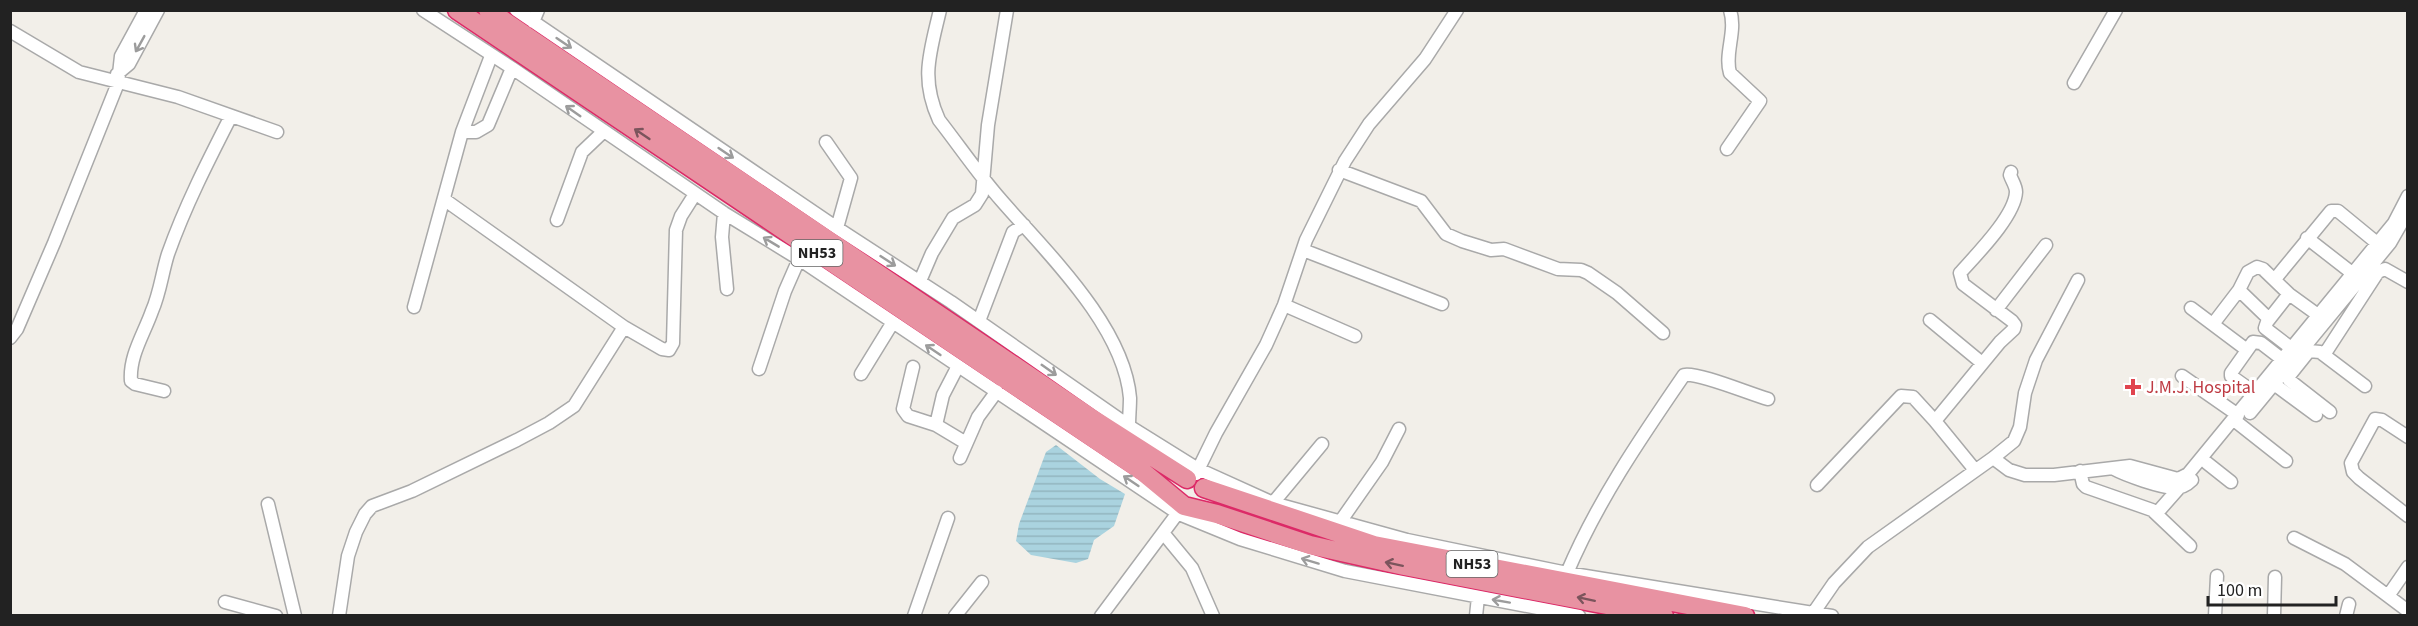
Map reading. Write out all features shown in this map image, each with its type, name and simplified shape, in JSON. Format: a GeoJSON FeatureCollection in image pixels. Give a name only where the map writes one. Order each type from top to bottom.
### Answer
{"type":"FeatureCollection","features":[{"type":"Feature","properties":{"kind":"highway","name":"NH53"},"geometry":{"type":"LineString","coordinates":[[457,10],[1143,472],[1184,506],[1310,545],[1404,566],[1664,615]]}},
{"type":"Feature","properties":{"kind":"highway","name":"NH53"},"geometry":{"type":"LineString","coordinates":[[488,10],[1090,417],[1196,479],[1374,545],[1745,615]]}},
{"type":"Feature","properties":{"kind":"highway"},"geometry":{"type":"LineString","coordinates":[[1196,479],[1204,498],[1184,506],[1179,486],[1196,479]]}},
{"type":"Feature","properties":{"kind":"street"},"geometry":{"type":"LineString","coordinates":[[13,331],[70,204],[117,79],[121,56],[146,10]]}},
{"type":"Feature","properties":{"kind":"street"},"geometry":{"type":"LineString","coordinates":[[117,79],[129,64],[158,10]]}},
{"type":"Feature","properties":{"kind":"street"},"geometry":{"type":"LineString","coordinates":[[423,10],[490,56],[512,68],[695,194],[799,259],[958,366],[1240,539],[1345,571],[1579,615]]}},
{"type":"Feature","properties":{"kind":"street"},"geometry":{"type":"LineString","coordinates":[[516,10],[536,16],[837,228],[979,321],[1129,426],[1196,479],[1407,540],[1567,573],[1832,615]]}},
{"type":"Feature","properties":{"kind":"street"},"geometry":{"type":"LineString","coordinates":[[940,10],[928,63],[928,88],[939,120],[984,181],[1074,284],[1116,348],[1130,398],[1129,426]]}},
{"type":"Feature","properties":{"kind":"street"},"geometry":{"type":"LineString","coordinates":[[920,281],[953,218],[975,205],[982,194],[988,125],[1007,10]]}},
{"type":"Feature","properties":{"kind":"street"},"geometry":{"type":"LineString","coordinates":[[1196,479],[1266,345],[1284,304],[1303,250],[1340,170],[1369,124],[1425,58],[1457,10]]}},
{"type":"Feature","properties":{"kind":"street"},"geometry":{"type":"LineString","coordinates":[[1727,149],[1760,101],[1730,73],[1733,27],[1730,10]]}},
{"type":"Feature","properties":{"kind":"street"},"geometry":{"type":"LineString","coordinates":[[2074,83],[2116,10]]}},
{"type":"Feature","properties":{"kind":"street"},"geometry":{"type":"LineString","coordinates":[[10,31],[79,72],[117,79],[178,97],[277,132]]}},
{"type":"Feature","properties":{"kind":"street"},"geometry":{"type":"LineString","coordinates":[[414,307],[462,132],[490,56]]}},
{"type":"Feature","properties":{"kind":"street"},"geometry":{"type":"LineString","coordinates":[[462,132],[476,132],[488,125],[512,68]]}},
{"type":"Feature","properties":{"kind":"street"},"geometry":{"type":"LineString","coordinates":[[164,391],[135,384],[131,381],[130,372],[138,345],[153,310],[168,255],[198,180],[231,116]]}},
{"type":"Feature","properties":{"kind":"street"},"geometry":{"type":"LineString","coordinates":[[557,220],[582,152],[603,132]]}},
{"type":"Feature","properties":{"kind":"street"},"geometry":{"type":"LineString","coordinates":[[826,142],[851,178],[837,228]]}},
{"type":"Feature","properties":{"kind":"street"},"geometry":{"type":"LineString","coordinates":[[1340,170],[1421,201],[1441,229],[1462,242],[1491,250],[1504,249],[1558,269],[1581,270],[1588,273],[1617,293],[1664,333]]}},
{"type":"Feature","properties":{"kind":"street"},"geometry":{"type":"LineString","coordinates":[[1935,421],[1982,363],[2014,329],[2015,325],[2012,321],[1963,284],[1960,277],[1960,273],[1994,234],[2014,200],[2016,191],[2011,172]]}},
{"type":"Feature","properties":{"kind":"street"},"geometry":{"type":"LineString","coordinates":[[445,200],[624,327],[662,349],[669,350],[673,343],[676,230],[681,216],[695,194]]}},
{"type":"Feature","properties":{"kind":"street"},"geometry":{"type":"LineString","coordinates":[[2330,412],[2290,382],[2288,365],[2291,348],[2377,243],[2394,230],[2408,196]]}},
{"type":"Feature","properties":{"kind":"street"},"geometry":{"type":"LineString","coordinates":[[2275,279],[2328,212],[2335,210],[2377,243]]}},
{"type":"Feature","properties":{"kind":"street"},"geometry":{"type":"LineString","coordinates":[[2157,513],[2178,484],[2274,384],[2408,212]]}},
{"type":"Feature","properties":{"kind":"street"},"geometry":{"type":"LineString","coordinates":[[724,213],[722,237],[727,289]]}},
{"type":"Feature","properties":{"kind":"street"},"geometry":{"type":"LineString","coordinates":[[979,321],[1013,232],[1024,225]]}},
{"type":"Feature","properties":{"kind":"street"},"geometry":{"type":"LineString","coordinates":[[2307,238],[2352,273]]}},
{"type":"Feature","properties":{"kind":"street"},"geometry":{"type":"LineString","coordinates":[[1996,310],[2046,245]]}},
{"type":"Feature","properties":{"kind":"street"},"geometry":{"type":"LineString","coordinates":[[1303,250],[1442,304]]}},
{"type":"Feature","properties":{"kind":"street"},"geometry":{"type":"LineString","coordinates":[[759,369],[785,291],[799,259]]}},
{"type":"Feature","properties":{"kind":"street"},"geometry":{"type":"LineString","coordinates":[[2213,324],[2239,290],[2248,272],[2257,267],[2263,269],[2289,294],[2318,315]]}},
{"type":"Feature","properties":{"kind":"street"},"geometry":{"type":"LineString","coordinates":[[2324,355],[2378,273],[2385,269],[2408,282]]}},
{"type":"Feature","properties":{"kind":"street"},"geometry":{"type":"LineString","coordinates":[[1814,612],[1834,583],[1868,547],[2014,441],[2020,427],[2025,393],[2033,369],[2078,280]]}},
{"type":"Feature","properties":{"kind":"street"},"geometry":{"type":"LineString","coordinates":[[2239,290],[2270,319]]}},
{"type":"Feature","properties":{"kind":"street"},"geometry":{"type":"LineString","coordinates":[[2289,294],[2265,328],[2291,348]]}},
{"type":"Feature","properties":{"kind":"street"},"geometry":{"type":"LineString","coordinates":[[1284,304],[1355,336]]}},
{"type":"Feature","properties":{"kind":"street"},"geometry":{"type":"LineString","coordinates":[[2191,308],[2247,350]]}},
{"type":"Feature","properties":{"kind":"street"},"geometry":{"type":"LineString","coordinates":[[1930,320],[1982,363]]}},
{"type":"Feature","properties":{"kind":"street"},"geometry":{"type":"LineString","coordinates":[[861,374],[893,322]]}},
{"type":"Feature","properties":{"kind":"street"},"geometry":{"type":"LineString","coordinates":[[339,615],[348,556],[356,532],[372,506],[412,491],[517,440],[574,406],[624,327]]}},
{"type":"Feature","properties":{"kind":"street"},"geometry":{"type":"LineString","coordinates":[[2255,393],[2231,376],[2231,370],[2253,342],[2258,341],[2288,365]]}},
{"type":"Feature","properties":{"kind":"street"},"geometry":{"type":"LineString","coordinates":[[1993,458],[2009,470],[2025,475],[2054,475],[2138,467],[2178,484],[2191,481],[2207,463],[2255,393],[2288,365],[2309,351],[2316,351],[2324,355],[2365,386]]}},
{"type":"Feature","properties":{"kind":"street"},"geometry":{"type":"LineString","coordinates":[[936,425],[943,395],[958,366]]}},
{"type":"Feature","properties":{"kind":"street"},"geometry":{"type":"LineString","coordinates":[[913,367],[903,409],[908,416],[936,425],[966,443]]}},
{"type":"Feature","properties":{"kind":"street"},"geometry":{"type":"LineString","coordinates":[[1567,573],[1586,531],[1617,475],[1683,375],[1691,374],[1768,399]]}},
{"type":"Feature","properties":{"kind":"street"},"geometry":{"type":"LineString","coordinates":[[2182,376],[2286,461]]}},
{"type":"Feature","properties":{"kind":"street"},"geometry":{"type":"LineString","coordinates":[[2274,384],[2316,416]]}},
{"type":"Feature","properties":{"kind":"street"},"geometry":{"type":"LineString","coordinates":[[960,458],[978,417],[997,391]]}},
{"type":"Feature","properties":{"kind":"street"},"geometry":{"type":"LineString","coordinates":[[1816,485],[1901,396],[1913,397],[1975,470]]}},
{"type":"Feature","properties":{"kind":"street"},"geometry":{"type":"LineString","coordinates":[[2408,437],[2382,420],[2375,419],[2351,463],[2353,472],[2359,478],[2408,516]]}},
{"type":"Feature","properties":{"kind":"street"},"geometry":{"type":"LineString","coordinates":[[1340,522],[1382,462],[1399,429]]}},
{"type":"Feature","properties":{"kind":"street"},"geometry":{"type":"LineString","coordinates":[[1273,503],[1322,444]]}},
{"type":"Feature","properties":{"kind":"street"},"geometry":{"type":"LineString","coordinates":[[2207,463],[2231,482]]}},
{"type":"Feature","properties":{"kind":"street"},"geometry":{"type":"LineString","coordinates":[[2080,471],[2083,484],[2090,489],[2146,507],[2157,513],[2190,546]]}},
{"type":"Feature","properties":{"kind":"street"},"geometry":{"type":"LineString","coordinates":[[268,504],[296,615]]}},
{"type":"Feature","properties":{"kind":"street"},"geometry":{"type":"LineString","coordinates":[[1101,615],[1184,506]]}},
{"type":"Feature","properties":{"kind":"street"},"geometry":{"type":"LineString","coordinates":[[914,615],[948,518]]}},
{"type":"Feature","properties":{"kind":"street"},"geometry":{"type":"LineString","coordinates":[[1164,534],[1192,568],[1212,615]]}},
{"type":"Feature","properties":{"kind":"street"},"geometry":{"type":"LineString","coordinates":[[2294,538],[2345,564],[2408,611]]}},
{"type":"Feature","properties":{"kind":"street"},"geometry":{"type":"LineString","coordinates":[[2388,596],[2408,567]]}},
{"type":"Feature","properties":{"kind":"street"},"geometry":{"type":"LineString","coordinates":[[2215,615],[2217,576]]}},
{"type":"Feature","properties":{"kind":"street"},"geometry":{"type":"LineString","coordinates":[[2274,615],[2275,577]]}},
{"type":"Feature","properties":{"kind":"street"},"geometry":{"type":"LineString","coordinates":[[955,615],[982,582]]}},
{"type":"Feature","properties":{"kind":"street"},"geometry":{"type":"LineString","coordinates":[[1476,615],[1478,597]]}},
{"type":"Feature","properties":{"kind":"street"},"geometry":{"type":"LineString","coordinates":[[225,602],[276,615]]}},
{"type":"Feature","properties":{"kind":"water"},"geometry":{"type":"Polygon","coordinates":[[[1056,445],[1100,479],[1125,494],[1114,526],[1094,540],[1088,559],[1076,563],[1031,555],[1016,541],[1019,524],[1046,452],[1056,445]]]}},
{"type":"Feature","properties":{"kind":"place","name":"J.M.J. Hospital"},"geometry":{"type":"Point","coordinates":[2133,387]}}]}
